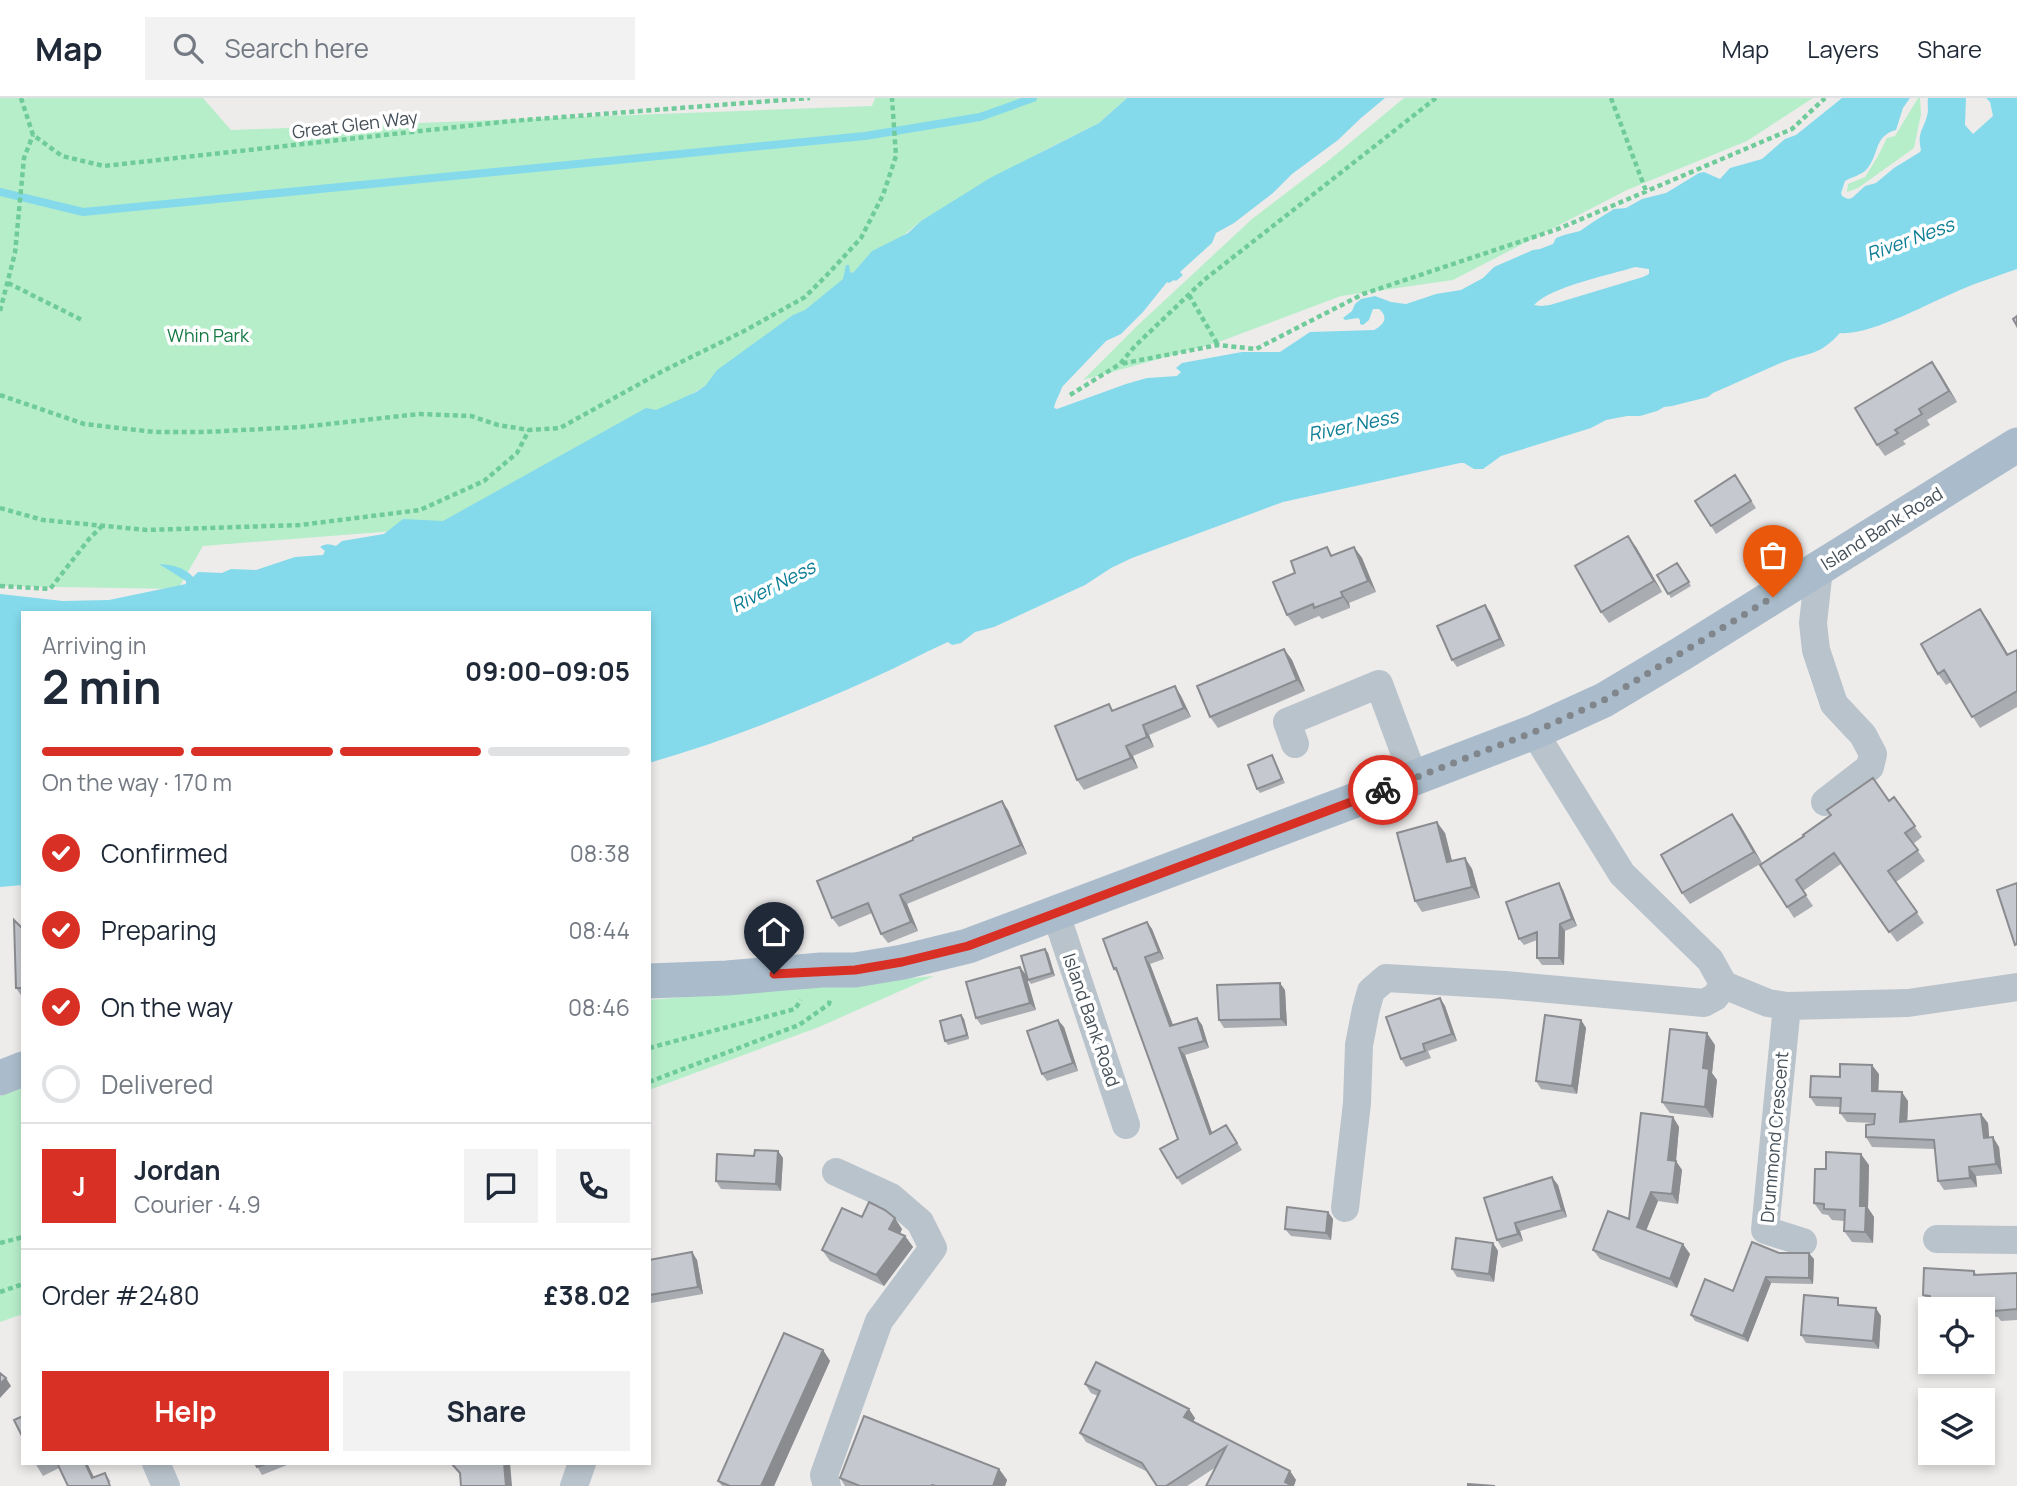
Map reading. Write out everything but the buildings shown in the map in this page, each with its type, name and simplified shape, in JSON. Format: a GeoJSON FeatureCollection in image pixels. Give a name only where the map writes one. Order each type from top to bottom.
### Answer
{"type":"FeatureCollection","features":[{"type":"Feature","properties":{"kind":"main road","name":"Island Bank Road"},"geometry":{"type":"LineString","coordinates":[[651,981],[837,970],[902,962],[968,946],[1534,732],[1604,700],[2017,445]]}},
{"type":"Feature","properties":{"kind":"main road"},"geometry":{"type":"LineString","coordinates":[[0,1077],[21,1070]]}},
{"type":"Feature","properties":{"kind":"street"},"geometry":{"type":"LineString","coordinates":[[1819,569],[1813,623],[1816,650],[1834,704],[1863,735],[1873,754],[1870,767],[1825,802]]}},
{"type":"Feature","properties":{"kind":"street"},"geometry":{"type":"LineString","coordinates":[[1295,744],[1287,722],[1379,684],[1415,778]]}},
{"type":"Feature","properties":{"kind":"street"},"geometry":{"type":"LineString","coordinates":[[1534,732],[1622,874],[1710,960],[1724,985],[1768,1003],[1787,1006],[1908,1003],[2017,987]]}},
{"type":"Feature","properties":{"kind":"street","name":"Island Bank Road"},"geometry":{"type":"LineString","coordinates":[[1056,914],[1126,1125]]}},
{"type":"Feature","properties":{"kind":"street"},"geometry":{"type":"LineString","coordinates":[[1345,1208],[1357,1103],[1359,1045],[1371,991],[1386,978],[1505,985],[1704,1003],[1715,998],[1724,985]]}},
{"type":"Feature","properties":{"kind":"street","name":"Drummond Crescent"},"geometry":{"type":"LineString","coordinates":[[1787,1006],[1765,1230],[1803,1242]]}},
{"type":"Feature","properties":{"kind":"street"},"geometry":{"type":"LineString","coordinates":[[827,1486],[824,1475],[879,1321],[933,1248],[920,1222],[891,1197],[836,1172]]}},
{"type":"Feature","properties":{"kind":"street"},"geometry":{"type":"LineString","coordinates":[[1937,1239],[2017,1240]]}},
{"type":"Feature","properties":{"kind":"street"},"geometry":{"type":"LineString","coordinates":[[157,1465],[166,1486]]}},
{"type":"Feature","properties":{"kind":"street"},"geometry":{"type":"LineString","coordinates":[[574,1486],[581,1465]]}},
{"type":"Feature","properties":{"kind":"path"},"geometry":{"type":"LineString","coordinates":[[0,311],[15,253],[24,158],[33,135],[21,98]]}},
{"type":"Feature","properties":{"kind":"path","name":"Great Glen Way"},"geometry":{"type":"LineString","coordinates":[[33,135],[62,156],[104,166],[511,121],[810,98]]}},
{"type":"Feature","properties":{"kind":"path"},"geometry":{"type":"LineString","coordinates":[[0,395],[84,424],[154,432],[301,427],[419,414],[471,416],[498,425],[529,430],[560,428],[805,297],[827,276],[861,238],[883,195],[896,156],[892,98]]}},
{"type":"Feature","properties":{"kind":"path"},"geometry":{"type":"LineString","coordinates":[[1070,395],[1120,364],[1135,346],[1204,280],[1436,98]]}},
{"type":"Feature","properties":{"kind":"path"},"geometry":{"type":"LineString","coordinates":[[1611,98],[1646,191]]}},
{"type":"Feature","properties":{"kind":"path"},"geometry":{"type":"LineString","coordinates":[[1120,364],[1218,345],[1256,349],[1363,294],[1558,229],[1791,130],[1825,98]]}},
{"type":"Feature","properties":{"kind":"path"},"geometry":{"type":"LineString","coordinates":[[8,283],[82,320]]}},
{"type":"Feature","properties":{"kind":"path"},"geometry":{"type":"LineString","coordinates":[[1189,295],[1218,345]]}},
{"type":"Feature","properties":{"kind":"path"},"geometry":{"type":"LineString","coordinates":[[0,508],[43,520],[147,530],[300,524],[420,510],[484,481],[517,453],[529,430]]}},
{"type":"Feature","properties":{"kind":"path"},"geometry":{"type":"LineString","coordinates":[[0,586],[50,589],[89,538],[102,526]]}},
{"type":"Feature","properties":{"kind":"path"},"geometry":{"type":"LineString","coordinates":[[651,1047],[795,1009],[837,970]]}},
{"type":"Feature","properties":{"kind":"path"},"geometry":{"type":"LineString","coordinates":[[651,1081],[799,1025],[829,1004],[837,970]]}},
{"type":"Feature","properties":{"kind":"path"},"geometry":{"type":"LineString","coordinates":[[0,1243],[21,1238]]}},
{"type":"Feature","properties":{"kind":"path"},"geometry":{"type":"LineString","coordinates":[[0,1292],[21,1285]]}},
{"type":"Feature","properties":{"kind":"green space","name":"Whin Park"},"geometry":{"type":"Polygon","coordinates":[[[0,98],[203,98],[231,130],[872,106],[875,98],[1127,98],[1099,123],[1045,150],[921,221],[823,301],[706,385],[537,490],[433,528],[203,546],[178,589],[0,586],[0,98]]]}},
{"type":"Feature","properties":{"kind":"green space"},"geometry":{"type":"Polygon","coordinates":[[[1404,98],[1813,98],[1747,141],[1627,190],[1453,280],[1341,296],[1216,343],[1083,380],[1252,219],[1404,98]]]}},
{"type":"Feature","properties":{"kind":"green space"},"geometry":{"type":"Polygon","coordinates":[[[1918,98],[1921,114],[1914,148],[1858,188],[1847,192],[1848,184],[1865,177],[1887,138],[1895,136],[1918,98]]]}},
{"type":"Feature","properties":{"kind":"green space"},"geometry":{"type":"Polygon","coordinates":[[[934,976],[819,1027],[651,1089],[651,1000],[934,976]]]}},
{"type":"Feature","properties":{"kind":"green space"},"geometry":{"type":"Polygon","coordinates":[[[21,1089],[21,1315],[0,1322],[0,1096],[21,1089]]]}},
{"type":"Feature","properties":{"kind":"water","name":"River Ness"},"geometry":{"type":"Polygon","coordinates":[[[1127,98],[1385,98],[1338,140],[1292,174],[1273,193],[1234,223],[1216,233],[1212,243],[1180,272],[1183,275],[1176,281],[1167,282],[1121,334],[1106,341],[1062,387],[1054,408],[1057,409],[1147,378],[1177,376],[1181,372],[1176,368],[1182,363],[1242,352],[1280,352],[1310,332],[1374,330],[1384,321],[1384,315],[1379,309],[1373,309],[1369,320],[1363,325],[1358,318],[1343,318],[1361,299],[1375,296],[1406,304],[1436,294],[1461,290],[1483,278],[1494,267],[1553,244],[1556,238],[1580,231],[1614,209],[1626,208],[1642,199],[1666,193],[1699,173],[1704,172],[1720,179],[1730,168],[1762,159],[1842,98],[1910,98],[1903,108],[1896,130],[1880,141],[1866,170],[1845,181],[1841,193],[1848,199],[1920,152],[1920,135],[1928,114],[1928,98],[1966,98],[1965,125],[1973,134],[1993,116],[1990,102],[1986,98],[2017,98],[2017,269],[1967,287],[1884,324],[1853,333],[1840,333],[1820,350],[1783,362],[1708,397],[1664,407],[1640,416],[1606,420],[1591,428],[1501,456],[1483,469],[1474,469],[1460,463],[1283,502],[1132,558],[1085,585],[994,627],[975,632],[961,643],[952,645],[948,642],[792,713],[651,762],[651,611],[21,611],[21,885],[0,887],[0,594],[63,601],[109,600],[186,584],[186,581],[159,564],[178,567],[193,577],[198,572],[256,570],[295,557],[323,555],[325,551],[320,547],[324,545],[336,546],[342,541],[384,534],[403,519],[443,521],[646,408],[656,410],[696,392],[706,385],[717,370],[793,315],[805,310],[843,279],[846,265],[849,265],[850,272],[853,273],[872,251],[908,233],[921,221],[990,178],[1099,123],[1127,98]],[[1635,267],[1554,292],[1534,305],[1550,305],[1649,274],[1649,269],[1635,267]]]}},
{"type":"Feature","properties":{"kind":"waterway"},"geometry":{"type":"LineString","coordinates":[[0,192],[83,212],[865,136],[980,117],[1033,98]]}},
{"type":"Feature","properties":{"kind":"way so far"},"geometry":{"type":"LineString","coordinates":[[1383,790],[1534,732],[1604,700],[1773,597]]}},
{"type":"Feature","properties":{"kind":"route"},"geometry":{"type":"LineString","coordinates":[[774,974],[855,970],[968,946],[1383,790]]}}]}
